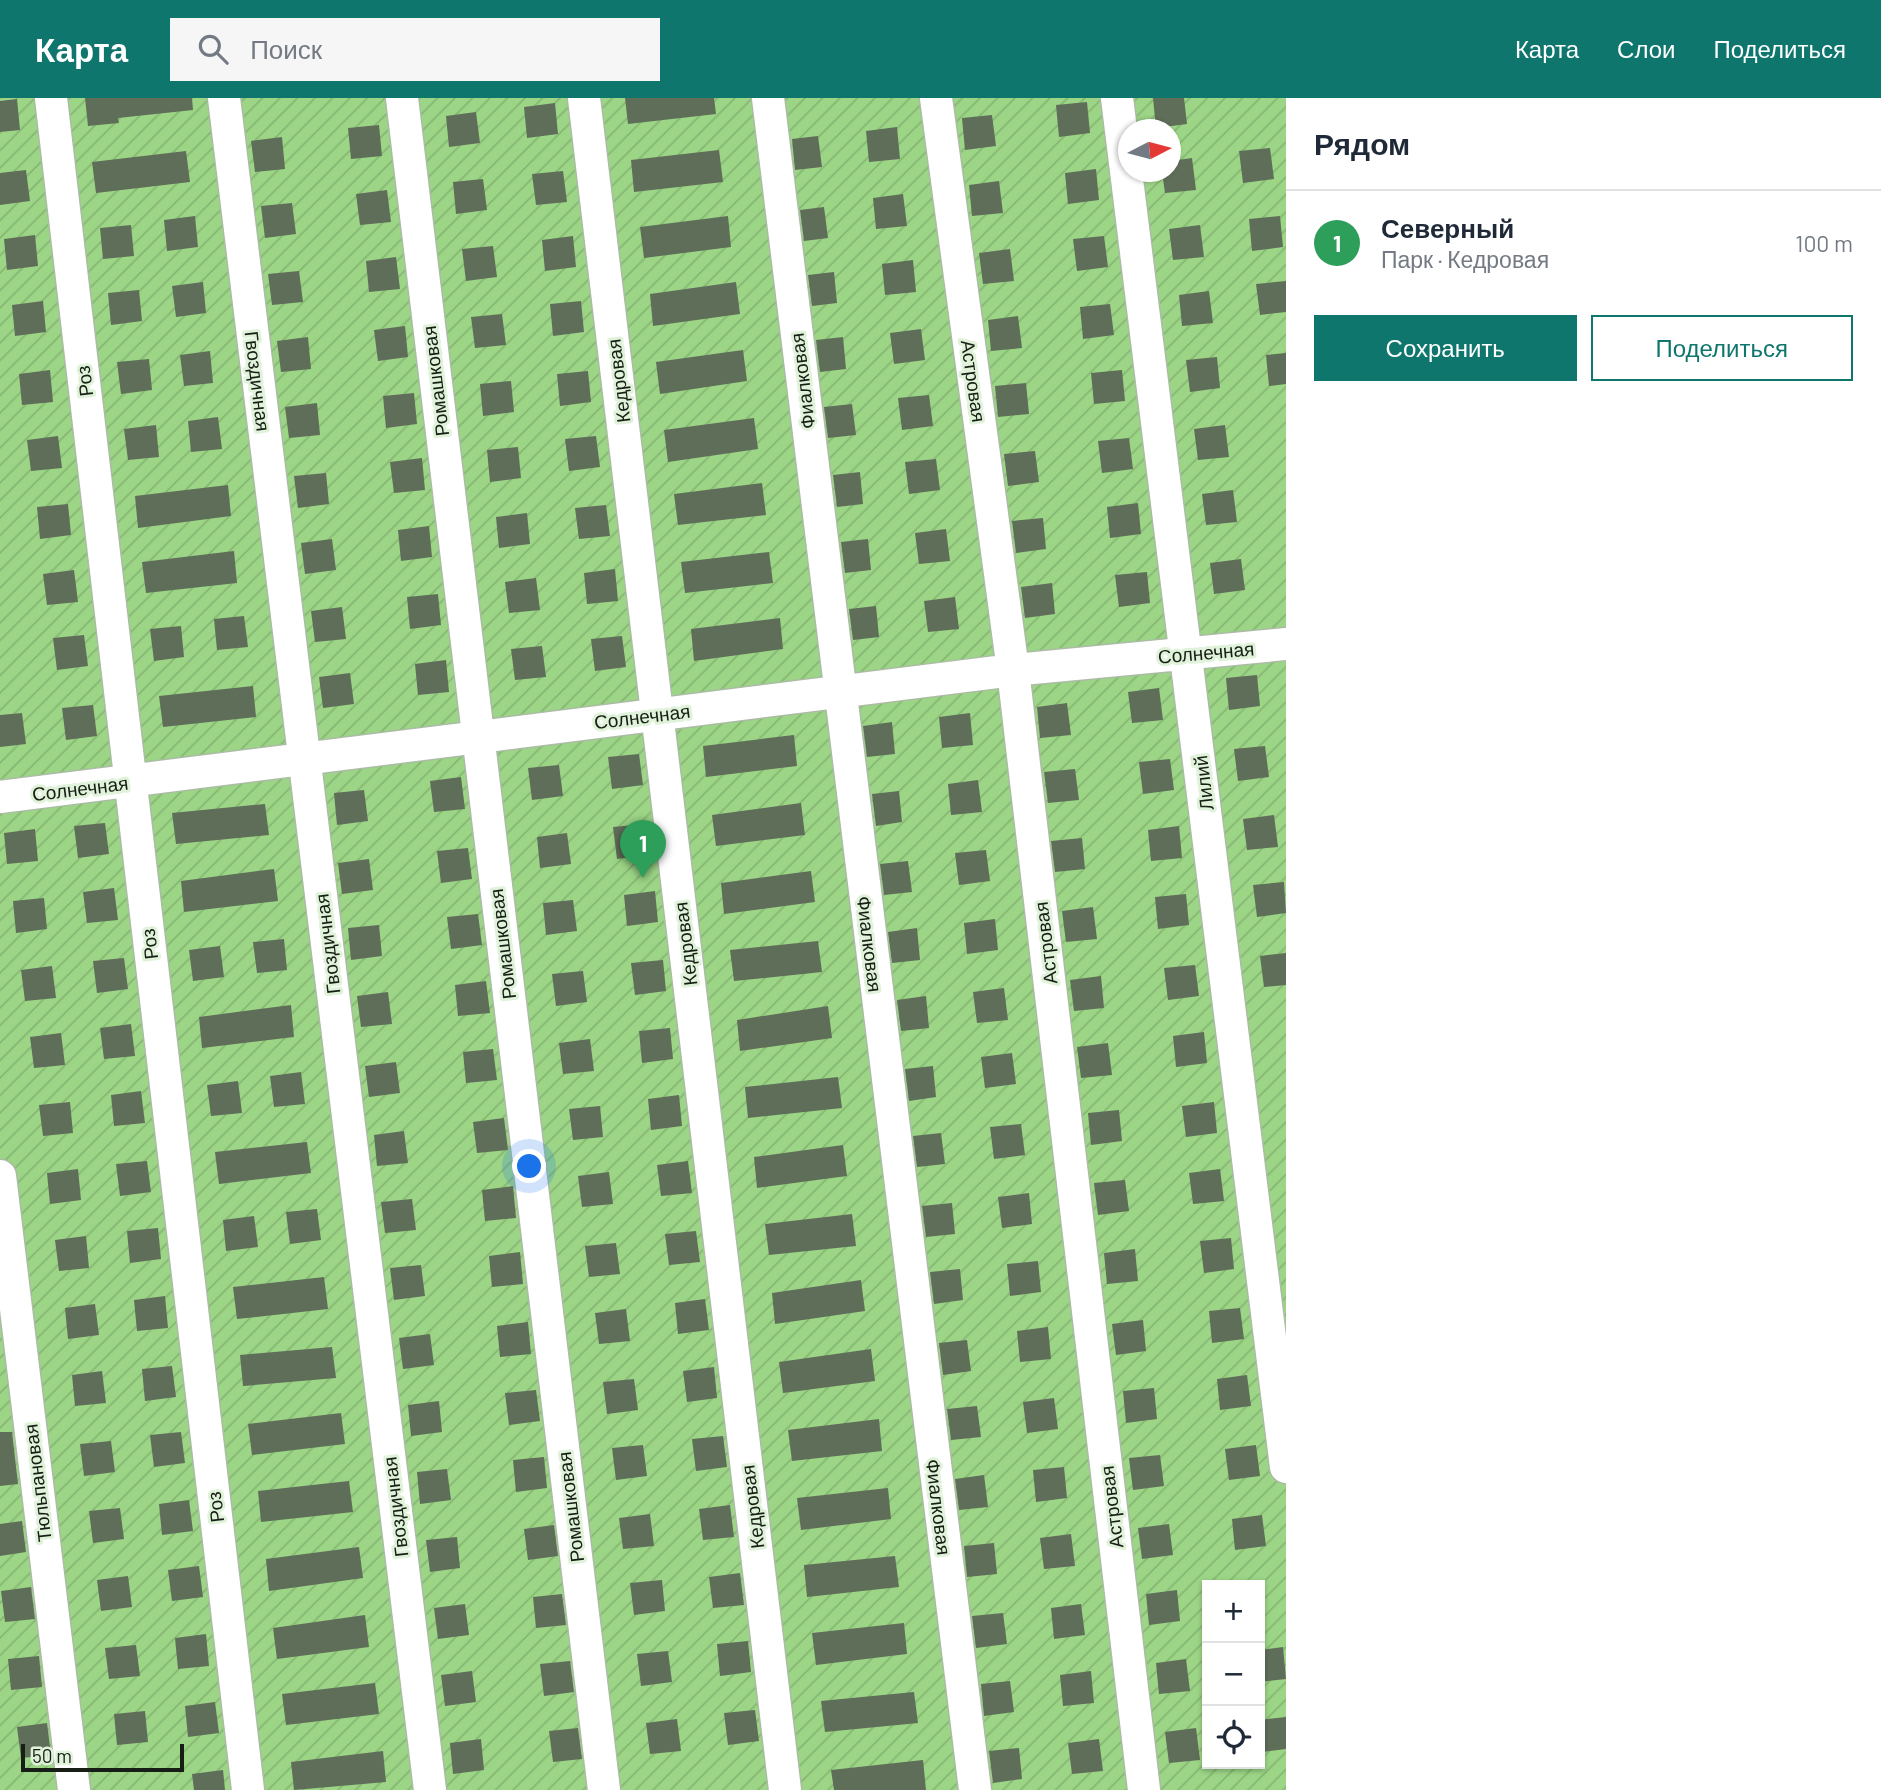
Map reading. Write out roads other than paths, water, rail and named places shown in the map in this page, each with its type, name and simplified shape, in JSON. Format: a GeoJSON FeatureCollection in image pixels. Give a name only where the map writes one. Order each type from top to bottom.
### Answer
{"type":"FeatureCollection","features":[{"type":"Feature","properties":{"kind":"street","name":"Роз"},"geometry":{"type":"LineString","coordinates":[[51,98],[248,1790]]}},
{"type":"Feature","properties":{"kind":"street","name":"Гвоздичная"},"geometry":{"type":"LineString","coordinates":[[223,98],[430,1790]]}},
{"type":"Feature","properties":{"kind":"street","name":"Ромашковая"},"geometry":{"type":"LineString","coordinates":[[402,98],[604,1790]]}},
{"type":"Feature","properties":{"kind":"street","name":"Кедровая"},"geometry":{"type":"LineString","coordinates":[[584,98],[785,1790]]}},
{"type":"Feature","properties":{"kind":"street","name":"Фиалковая"},"geometry":{"type":"LineString","coordinates":[[768,98],[975,1790]]}},
{"type":"Feature","properties":{"kind":"street","name":"Астровая"},"geometry":{"type":"LineString","coordinates":[[936,98],[1013,670],[1144,1790]]}},
{"type":"Feature","properties":{"kind":"street","name":"Лилий"},"geometry":{"type":"LineString","coordinates":[[1117,98],[1286,1467]]}},
{"type":"Feature","properties":{"kind":"street","name":"Солнечная"},"geometry":{"type":"LineString","coordinates":[[0,797],[1013,670],[1286,645]]}},
{"type":"Feature","properties":{"kind":"street","name":"Тюльпановая"},"geometry":{"type":"LineString","coordinates":[[0,1176],[74,1790]]}},
{"type":"Feature","properties":{"kind":"place","name":"Северный"},"geometry":{"type":"Point","coordinates":[643,878]}}]}
